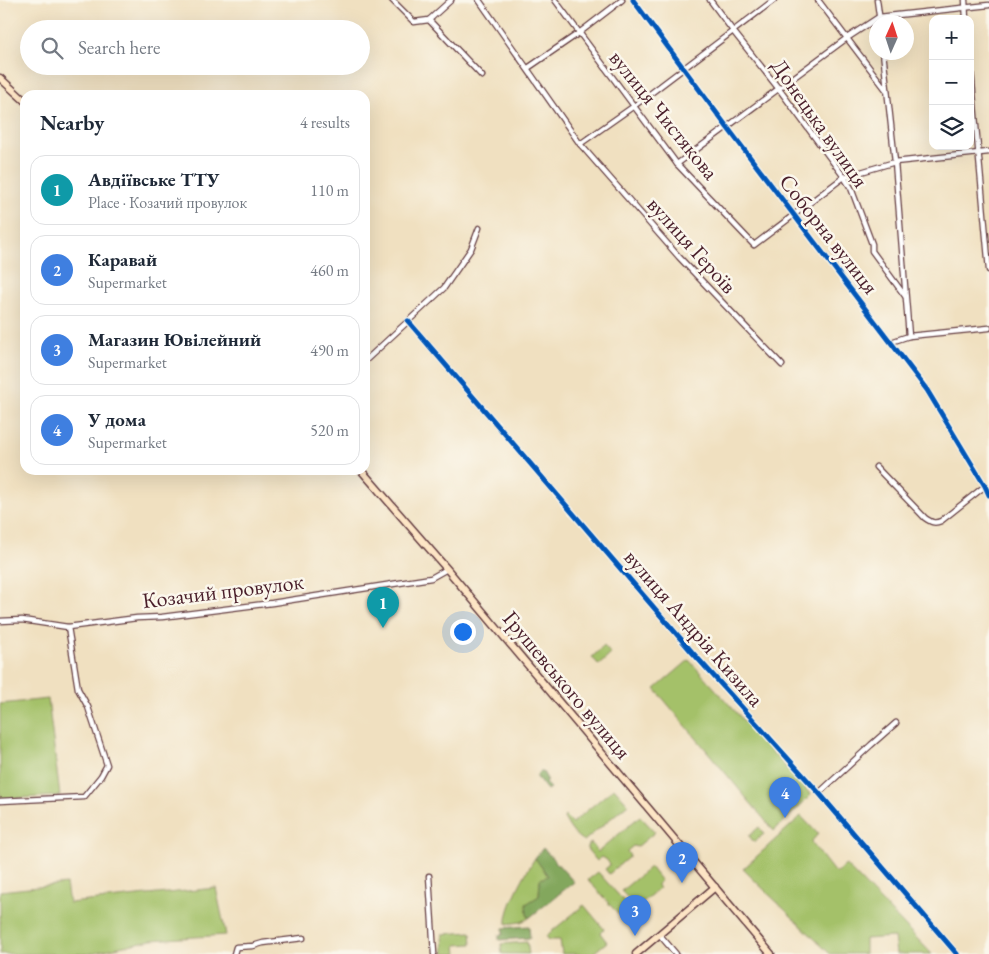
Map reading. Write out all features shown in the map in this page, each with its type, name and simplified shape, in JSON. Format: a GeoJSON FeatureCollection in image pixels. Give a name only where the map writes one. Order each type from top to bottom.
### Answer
{"type":"FeatureCollection","features":[{"type":"Feature","properties":{"kind":"street"},"geometry":{"type":"LineString","coordinates":[[392,0],[414,22],[429,20],[451,0]]}},
{"type":"Feature","properties":{"kind":"street","name":"вулиця Героїв"},"geometry":{"type":"LineString","coordinates":[[479,0],[580,144],[678,257],[782,365]]}},
{"type":"Feature","properties":{"kind":"street","name":"вулиця Чистякова"},"geometry":{"type":"LineString","coordinates":[[555,0],[678,164],[754,245],[794,216]]}},
{"type":"Feature","properties":{"kind":"street"},"geometry":{"type":"LineString","coordinates":[[528,68],[579,33],[622,0]]}},
{"type":"Feature","properties":{"kind":"street","name":"Соборна вулиця"},"geometry":{"type":"LineString","coordinates":[[633,0],[682,68],[927,390],[989,495]]}},
{"type":"Feature","properties":{"kind":"street","name":"Донецька вулиця"},"geometry":{"type":"LineString","coordinates":[[710,0],[844,177],[851,188],[872,244],[872,251],[905,296]]}},
{"type":"Feature","properties":{"kind":"street"},"geometry":{"type":"LineString","coordinates":[[580,144],[634,106],[774,0]]}},
{"type":"Feature","properties":{"kind":"street"},"geometry":{"type":"LineString","coordinates":[[818,0],[887,92]]}},
{"type":"Feature","properties":{"kind":"street"},"geometry":{"type":"LineString","coordinates":[[877,0],[878,15]]}},
{"type":"Feature","properties":{"kind":"street"},"geometry":{"type":"LineString","coordinates":[[965,0],[966,15]]}},
{"type":"Feature","properties":{"kind":"street"},"geometry":{"type":"LineString","coordinates":[[914,15],[989,5]]}},
{"type":"Feature","properties":{"kind":"street"},"geometry":{"type":"LineString","coordinates":[[429,20],[482,76]]}},
{"type":"Feature","properties":{"kind":"street"},"geometry":{"type":"LineString","coordinates":[[678,164],[847,38],[869,26]]}},
{"type":"Feature","properties":{"kind":"street"},"geometry":{"type":"LineString","coordinates":[[884,60],[895,162],[909,336]]}},
{"type":"Feature","properties":{"kind":"street"},"geometry":{"type":"LineString","coordinates":[[970,60],[989,270]]}},
{"type":"Feature","properties":{"kind":"street"},"geometry":{"type":"LineString","coordinates":[[0,78],[20,96]]}},
{"type":"Feature","properties":{"kind":"street"},"geometry":{"type":"LineString","coordinates":[[794,216],[844,177],[895,162],[989,152]]}},
{"type":"Feature","properties":{"kind":"street"},"geometry":{"type":"LineString","coordinates":[[370,356],[444,288],[471,249],[479,228]]}},
{"type":"Feature","properties":{"kind":"street","name":"вулиця Андрія Кизила"},"geometry":{"type":"LineString","coordinates":[[408,321],[692,652],[819,793],[957,954]]}},
{"type":"Feature","properties":{"kind":"street"},"geometry":{"type":"LineString","coordinates":[[891,342],[909,336],[989,328]]}},
{"type":"Feature","properties":{"kind":"street"},"geometry":{"type":"LineString","coordinates":[[876,468],[924,518],[932,523],[941,521],[985,486]]}},
{"type":"Feature","properties":{"kind":"street","name":"Грушевського вулиця"},"geometry":{"type":"LineString","coordinates":[[365,475],[447,569],[771,954]]}},
{"type":"Feature","properties":{"kind":"street","name":"Козачий провулок"},"geometry":{"type":"LineString","coordinates":[[0,621],[22,620],[68,627],[136,618],[162,617],[272,603],[431,578],[447,569]]}},
{"type":"Feature","properties":{"kind":"street"},"geometry":{"type":"LineString","coordinates":[[0,801],[84,797],[101,776],[107,765],[88,707],[78,689],[68,627]]}},
{"type":"Feature","properties":{"kind":"street"},"geometry":{"type":"LineString","coordinates":[[819,793],[896,723]]}},
{"type":"Feature","properties":{"kind":"street"},"geometry":{"type":"LineString","coordinates":[[429,876],[434,954]]}},
{"type":"Feature","properties":{"kind":"street"},"geometry":{"type":"LineString","coordinates":[[636,954],[715,887]]}},
{"type":"Feature","properties":{"kind":"street"},"geometry":{"type":"LineString","coordinates":[[659,934],[676,954]]}},
{"type":"Feature","properties":{"kind":"street"},"geometry":{"type":"LineString","coordinates":[[234,954],[236,947],[303,938]]}},
{"type":"Feature","properties":{"kind":"green space"},"geometry":{"type":"Polygon","coordinates":[[[604,646],[611,654],[599,665],[592,657],[604,646]]]}},
{"type":"Feature","properties":{"kind":"green space"},"geometry":{"type":"Polygon","coordinates":[[[689,660],[811,795],[774,831],[655,689],[689,660]]]}},
{"type":"Feature","properties":{"kind":"green space"},"geometry":{"type":"Polygon","coordinates":[[[48,699],[60,796],[0,799],[0,704],[48,699]]]}},
{"type":"Feature","properties":{"kind":"green space"},"geometry":{"type":"Polygon","coordinates":[[[543,772],[547,779],[545,783],[550,788],[547,790],[536,776],[543,772]]]}},
{"type":"Feature","properties":{"kind":"green space"},"geometry":{"type":"Polygon","coordinates":[[[614,788],[628,804],[584,841],[580,839],[570,828],[564,818],[565,816],[572,823],[614,788]]]}},
{"type":"Feature","properties":{"kind":"green space"},"geometry":{"type":"Polygon","coordinates":[[[640,816],[655,832],[637,847],[633,846],[627,851],[630,856],[609,874],[605,869],[610,865],[607,860],[602,857],[597,861],[587,849],[587,846],[591,843],[598,852],[640,816]]]}},
{"type":"Feature","properties":{"kind":"green space"},"geometry":{"type":"Polygon","coordinates":[[[801,816],[818,834],[811,842],[835,873],[846,865],[932,954],[896,954],[894,937],[865,939],[865,954],[830,954],[743,869],[801,816]]]}},
{"type":"Feature","properties":{"kind":"green space"},"geometry":{"type":"Polygon","coordinates":[[[759,827],[764,834],[754,842],[749,836],[759,827]]]}},
{"type":"Feature","properties":{"kind":"green space"},"geometry":{"type":"Polygon","coordinates":[[[543,848],[574,882],[529,918],[526,904],[539,896],[540,879],[548,876],[535,858],[543,848]]]}},
{"type":"Feature","properties":{"kind":"green space"},"geometry":{"type":"Polygon","coordinates":[[[535,858],[549,876],[540,880],[539,896],[527,914],[529,918],[521,922],[507,924],[509,909],[535,858]]]}},
{"type":"Feature","properties":{"kind":"green space"},"geometry":{"type":"Polygon","coordinates":[[[650,867],[661,881],[657,886],[659,888],[637,907],[621,891],[650,867]]]}},
{"type":"Feature","properties":{"kind":"green space"},"geometry":{"type":"Polygon","coordinates":[[[598,872],[630,908],[620,916],[588,880],[598,872]]]}},
{"type":"Feature","properties":{"kind":"green space"},"geometry":{"type":"Polygon","coordinates":[[[66,884],[69,903],[216,888],[226,935],[151,940],[88,954],[0,954],[0,891],[66,884]]]}},
{"type":"Feature","properties":{"kind":"green space"},"geometry":{"type":"Polygon","coordinates":[[[584,905],[604,929],[600,933],[607,942],[592,954],[562,954],[560,940],[549,940],[546,936],[584,905]]]}},
{"type":"Feature","properties":{"kind":"green space"},"geometry":{"type":"Polygon","coordinates":[[[529,926],[530,938],[499,940],[499,935],[503,934],[503,928],[529,926]]]}},
{"type":"Feature","properties":{"kind":"green space"},"geometry":{"type":"Polygon","coordinates":[[[471,932],[472,944],[456,945],[457,954],[444,954],[443,934],[471,932]]]}},
{"type":"Feature","properties":{"kind":"green space"},"geometry":{"type":"Polygon","coordinates":[[[527,942],[529,954],[502,954],[501,944],[527,942]]]}},
{"type":"Feature","properties":{"kind":"cycle path"},"geometry":{"type":"LineString","coordinates":[[633,0],[927,390],[989,495]]}},
{"type":"Feature","properties":{"kind":"cycle path"},"geometry":{"type":"LineString","coordinates":[[408,321],[692,652],[819,793],[957,954]]}},
{"type":"Feature","properties":{"kind":"place","name":"Авдіївське ТТУ"},"geometry":{"type":"Point","coordinates":[383,628]}},
{"type":"Feature","properties":{"kind":"place","name":"У дома"},"geometry":{"type":"Point","coordinates":[785,818]}},
{"type":"Feature","properties":{"kind":"place","name":"Каравай"},"geometry":{"type":"Point","coordinates":[682,883]}},
{"type":"Feature","properties":{"kind":"place","name":"Магазин Ювілейний"},"geometry":{"type":"Point","coordinates":[635,936]}}]}
